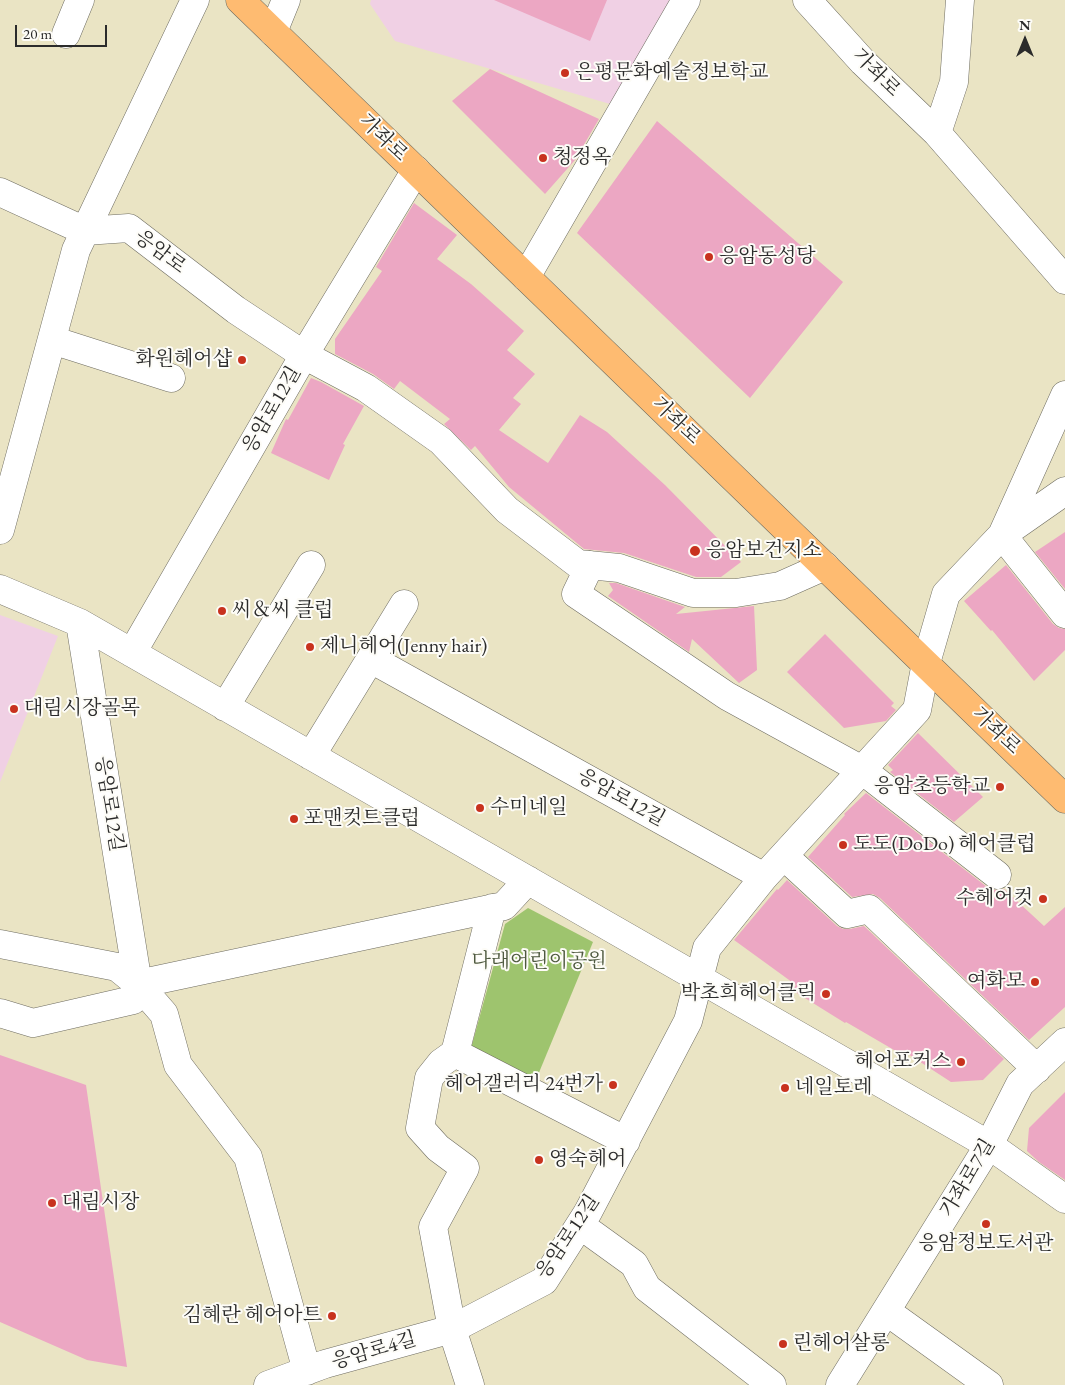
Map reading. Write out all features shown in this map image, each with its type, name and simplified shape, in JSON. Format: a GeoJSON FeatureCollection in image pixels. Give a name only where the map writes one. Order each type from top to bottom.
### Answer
{"type":"FeatureCollection","features":[{"type":"Feature","properties":{"kind":"main road","name":"가좌로"},"geometry":{"type":"LineString","coordinates":[[240,0],[1065,799]]}},
{"type":"Feature","properties":{"kind":"street"},"geometry":{"type":"LineString","coordinates":[[66,34],[80,0]]}},
{"type":"Feature","properties":{"kind":"street"},"geometry":{"type":"LineString","coordinates":[[0,530],[76,250],[195,0]]}},
{"type":"Feature","properties":{"kind":"street"},"geometry":{"type":"LineString","coordinates":[[273,32],[286,0]]}},
{"type":"Feature","properties":{"kind":"street"},"geometry":{"type":"LineString","coordinates":[[526,277],[686,0]]}},
{"type":"Feature","properties":{"kind":"street"},"geometry":{"type":"LineString","coordinates":[[937,133],[954,82],[960,0]]}},
{"type":"Feature","properties":{"kind":"street","name":"가좌로"},"geometry":{"type":"LineString","coordinates":[[814,3],[863,62],[937,133],[1065,280]]}},
{"type":"Feature","properties":{"kind":"street","name":"응암로12길"},"geometry":{"type":"LineString","coordinates":[[132,653],[304,355],[416,170]]}},
{"type":"Feature","properties":{"kind":"street"},"geometry":{"type":"LineString","coordinates":[[0,192],[85,232]]}},
{"type":"Feature","properties":{"kind":"street","name":"응암로"},"geometry":{"type":"LineString","coordinates":[[85,232],[129,228],[236,310],[304,355]]}},
{"type":"Feature","properties":{"kind":"street"},"geometry":{"type":"LineString","coordinates":[[52,340],[171,378]]}},
{"type":"Feature","properties":{"kind":"street"},"geometry":{"type":"LineString","coordinates":[[304,355],[366,388],[441,441],[507,510],[578,564],[619,568],[693,592],[736,592],[780,586],[825,566]]}},
{"type":"Feature","properties":{"kind":"street"},"geometry":{"type":"LineString","coordinates":[[1002,535],[1065,395]]}},
{"type":"Feature","properties":{"kind":"street"},"geometry":{"type":"LineString","coordinates":[[764,877],[918,710],[926,663],[946,594],[1002,535],[1065,491]]}},
{"type":"Feature","properties":{"kind":"street"},"geometry":{"type":"LineString","coordinates":[[1002,535],[1065,614]]}},
{"type":"Feature","properties":{"kind":"street"},"geometry":{"type":"LineString","coordinates":[[226,706],[311,565]]}},
{"type":"Feature","properties":{"kind":"street"},"geometry":{"type":"LineString","coordinates":[[590,565],[576,594],[727,696],[862,770],[997,875]]}},
{"type":"Feature","properties":{"kind":"street"},"geometry":{"type":"LineString","coordinates":[[0,589],[80,623],[226,706],[989,1145],[1065,1199]]}},
{"type":"Feature","properties":{"kind":"street"},"geometry":{"type":"LineString","coordinates":[[311,756],[404,604]]}},
{"type":"Feature","properties":{"kind":"street","name":"응암로12길"},"geometry":{"type":"LineString","coordinates":[[80,623],[138,984]]}},
{"type":"Feature","properties":{"kind":"street","name":"응암로12길"},"geometry":{"type":"LineString","coordinates":[[371,659],[764,877],[706,948],[688,1021],[580,1225],[544,1281],[452,1329]]}},
{"type":"Feature","properties":{"kind":"street"},"geometry":{"type":"LineString","coordinates":[[784,856],[847,914],[869,909],[1055,1056]]}},
{"type":"Feature","properties":{"kind":"street"},"geometry":{"type":"LineString","coordinates":[[138,984],[504,906],[528,880]]}},
{"type":"Feature","properties":{"kind":"street"},"geometry":{"type":"LineString","coordinates":[[470,1385],[452,1329],[433,1228],[465,1168],[438,1148],[420,1128],[429,1078],[440,1064],[455,1053],[492,908]]}},
{"type":"Feature","properties":{"kind":"street"},"geometry":{"type":"LineString","coordinates":[[0,944],[117,967],[138,984],[164,1014],[178,1065],[248,1157],[307,1371]]}},
{"type":"Feature","properties":{"kind":"street"},"geometry":{"type":"LineString","coordinates":[[0,1013],[33,1023],[133,1000],[138,984]]}},
{"type":"Feature","properties":{"kind":"street"},"geometry":{"type":"LineString","coordinates":[[455,1053],[626,1141]]}},
{"type":"Feature","properties":{"kind":"street","name":"가좌로7길"},"geometry":{"type":"LineString","coordinates":[[840,1385],[989,1145],[1020,1084],[1055,1056]]}},
{"type":"Feature","properties":{"kind":"street"},"geometry":{"type":"LineString","coordinates":[[580,1225],[634,1264],[647,1288],[772,1385]]}},
{"type":"Feature","properties":{"kind":"street"},"geometry":{"type":"LineString","coordinates":[[886,1310],[989,1385]]}},
{"type":"Feature","properties":{"kind":"street","name":"응암로4길"},"geometry":{"type":"LineString","coordinates":[[269,1385],[325,1364],[452,1329]]}},
{"type":"Feature","properties":{"kind":"shaded area","name":"은평문화예술정보학교"},"geometry":{"type":"Polygon","coordinates":[[[371,0],[670,0],[610,104],[395,41],[370,4],[371,0]]]}},
{"type":"Feature","properties":{"kind":"shaded area","name":"대림시장골목"},"geometry":{"type":"Polygon","coordinates":[[[0,615],[58,636],[0,782],[0,615]]]}},
{"type":"Feature","properties":{"kind":"green space","name":"다래어린이공원"},"geometry":{"type":"Polygon","coordinates":[[[528,908],[593,942],[533,1087],[470,1052],[505,924],[528,908]]]}},
{"type":"Feature","properties":{"kind":"building"},"geometry":{"type":"Polygon","coordinates":[[[494,0],[607,0],[590,41],[494,0]]]}},
{"type":"Feature","properties":{"kind":"building","name":"청정옥"},"geometry":{"type":"Polygon","coordinates":[[[490,69],[599,119],[575,160],[545,194],[452,101],[490,69]]]}},
{"type":"Feature","properties":{"kind":"building","name":"응암동성당"},"geometry":{"type":"Polygon","coordinates":[[[657,121],[843,282],[750,398],[577,233],[657,121]]]}},
{"type":"Feature","properties":{"kind":"building"},"geometry":{"type":"Polygon","coordinates":[[[414,203],[457,235],[437,259],[471,284],[524,331],[507,350],[535,374],[513,398],[521,404],[499,430],[548,463],[580,415],[607,432],[665,485],[741,562],[721,577],[696,577],[624,553],[584,549],[509,487],[475,446],[471,450],[444,424],[450,419],[400,381],[394,389],[373,374],[335,354],[335,339],[382,271],[376,267],[414,203]]]}},
{"type":"Feature","properties":{"kind":"building"},"geometry":{"type":"Polygon","coordinates":[[[311,378],[364,406],[343,444],[345,445],[329,480],[271,453],[286,419],[288,420],[311,378]]]}},
{"type":"Feature","properties":{"kind":"building"},"geometry":{"type":"Polygon","coordinates":[[[1065,532],[1065,589],[1035,552],[1065,532]]]}},
{"type":"Feature","properties":{"kind":"building"},"geometry":{"type":"Polygon","coordinates":[[[1006,565],[1053,624],[1065,629],[1065,650],[1034,681],[992,630],[964,601],[1006,565]]]}},
{"type":"Feature","properties":{"kind":"building"},"geometry":{"type":"Polygon","coordinates":[[[609,583],[616,583],[685,607],[676,614],[754,606],[757,670],[739,683],[692,639],[689,652],[608,596],[613,590],[609,583]]]}},
{"type":"Feature","properties":{"kind":"building"},"geometry":{"type":"Polygon","coordinates":[[[825,634],[894,703],[891,706],[896,710],[886,721],[844,728],[787,672],[825,634]]]}},
{"type":"Feature","properties":{"kind":"building"},"geometry":{"type":"Polygon","coordinates":[[[918,733],[983,797],[954,822],[890,772],[893,770],[888,765],[918,733]]]}},
{"type":"Feature","properties":{"kind":"building"},"geometry":{"type":"Polygon","coordinates":[[[866,793],[987,887],[995,890],[1004,889],[1044,926],[1065,907],[1065,1007],[1029,1040],[880,898],[873,894],[852,897],[808,857],[844,814],[866,793]]]}},
{"type":"Feature","properties":{"kind":"building"},"geometry":{"type":"Polygon","coordinates":[[[787,880],[837,926],[843,929],[850,929],[864,926],[1004,1059],[983,1080],[951,1082],[908,1054],[906,1057],[845,1023],[792,990],[796,985],[734,940],[777,889],[787,880]]]}},
{"type":"Feature","properties":{"kind":"building","name":"대림시장"},"geometry":{"type":"Polygon","coordinates":[[[0,1055],[86,1085],[127,1367],[87,1360],[0,1322],[0,1055]]]}},
{"type":"Feature","properties":{"kind":"building"},"geometry":{"type":"Polygon","coordinates":[[[1065,1092],[1065,1180],[1027,1151],[1029,1128],[1065,1092]]]}},
{"type":"Feature","properties":{"kind":"place","name":"은평문화예술정보학교"},"geometry":{"type":"Point","coordinates":[565,73]}},
{"type":"Feature","properties":{"kind":"place","name":"청정옥"},"geometry":{"type":"Point","coordinates":[543,158]}},
{"type":"Feature","properties":{"kind":"place","name":"응암동성당"},"geometry":{"type":"Point","coordinates":[709,257]}},
{"type":"Feature","properties":{"kind":"place","name":"화원헤어샵"},"geometry":{"type":"Point","coordinates":[242,360]}},
{"type":"Feature","properties":{"kind":"place","name":"응암보건지소"},"geometry":{"type":"Point","coordinates":[695,551]}},
{"type":"Feature","properties":{"kind":"place","name":"씨＆씨 클럽"},"geometry":{"type":"Point","coordinates":[222,611]}},
{"type":"Feature","properties":{"kind":"place","name":"제니헤어(Jenny hair)"},"geometry":{"type":"Point","coordinates":[310,647]}},
{"type":"Feature","properties":{"kind":"place","name":"대림시장골목"},"geometry":{"type":"Point","coordinates":[14,709]}},
{"type":"Feature","properties":{"kind":"place","name":"응암초등학교"},"geometry":{"type":"Point","coordinates":[1000,787]}},
{"type":"Feature","properties":{"kind":"place","name":"수미네일"},"geometry":{"type":"Point","coordinates":[480,808]}},
{"type":"Feature","properties":{"kind":"place","name":"포맨컷트클럽"},"geometry":{"type":"Point","coordinates":[294,819]}},
{"type":"Feature","properties":{"kind":"place","name":"도도(DoDo) 헤어클럽"},"geometry":{"type":"Point","coordinates":[843,845]}},
{"type":"Feature","properties":{"kind":"place","name":"수헤어컷"},"geometry":{"type":"Point","coordinates":[1043,899]}},
{"type":"Feature","properties":{"kind":"place","name":"여화모"},"geometry":{"type":"Point","coordinates":[1035,982]}},
{"type":"Feature","properties":{"kind":"place","name":"박초희헤어클릭"},"geometry":{"type":"Point","coordinates":[826,994]}},
{"type":"Feature","properties":{"kind":"place","name":"헤어포커스"},"geometry":{"type":"Point","coordinates":[961,1062]}},
{"type":"Feature","properties":{"kind":"place","name":"헤어갤러리 24번가"},"geometry":{"type":"Point","coordinates":[613,1085]}},
{"type":"Feature","properties":{"kind":"place","name":"네일토레"},"geometry":{"type":"Point","coordinates":[785,1088]}},
{"type":"Feature","properties":{"kind":"place","name":"영숙헤어"},"geometry":{"type":"Point","coordinates":[539,1160]}},
{"type":"Feature","properties":{"kind":"place","name":"대림시장"},"geometry":{"type":"Point","coordinates":[52,1203]}},
{"type":"Feature","properties":{"kind":"place","name":"응암정보도서관"},"geometry":{"type":"Point","coordinates":[986,1224]}},
{"type":"Feature","properties":{"kind":"place","name":"김혜란 헤어아트"},"geometry":{"type":"Point","coordinates":[332,1316]}},
{"type":"Feature","properties":{"kind":"place","name":"린헤어살롱"},"geometry":{"type":"Point","coordinates":[783,1344]}}]}
